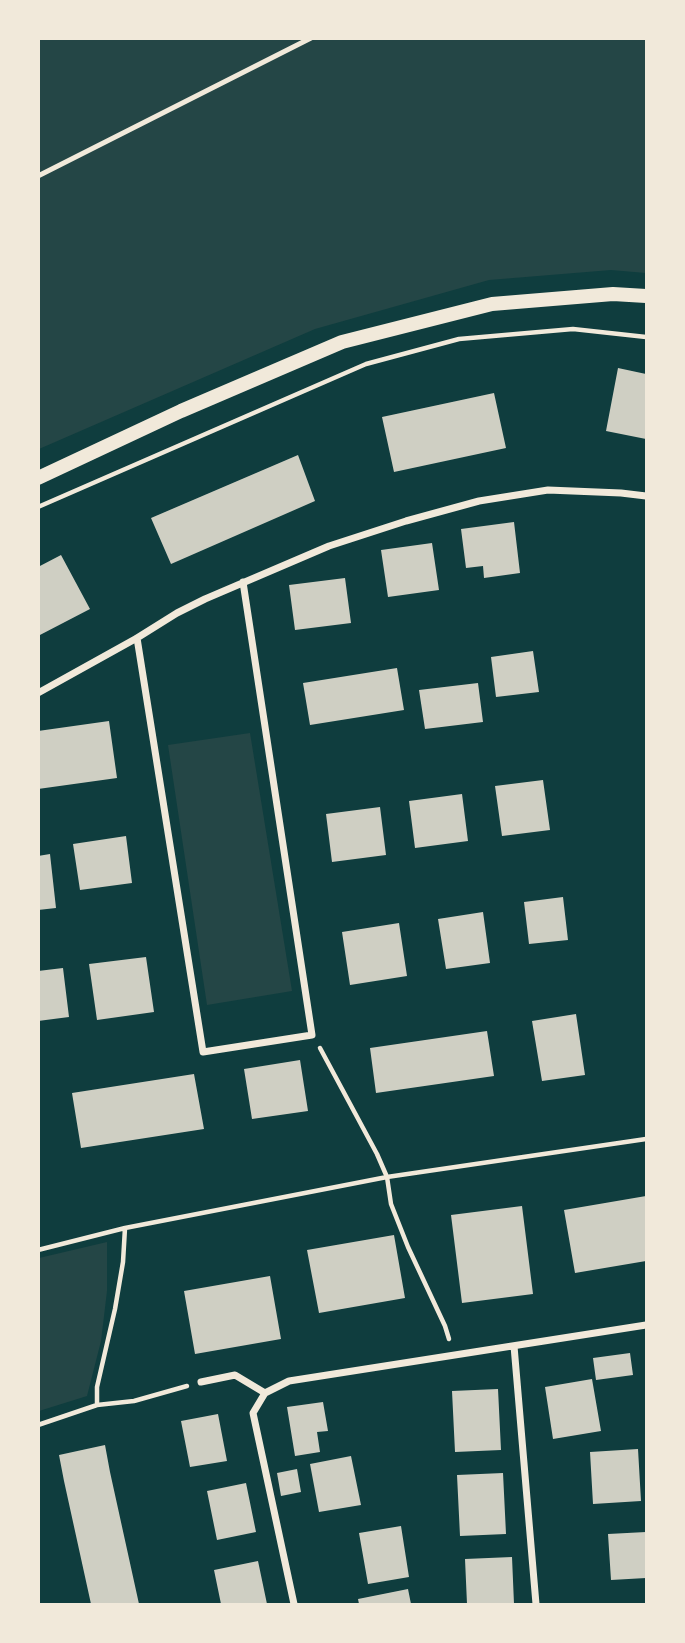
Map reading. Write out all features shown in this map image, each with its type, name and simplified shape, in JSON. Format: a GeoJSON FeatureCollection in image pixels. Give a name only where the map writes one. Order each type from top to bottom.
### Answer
{"type":"FeatureCollection","features":[{"type":"Feature","properties":{"kind":"main road"},"geometry":{"type":"LineString","coordinates":[[38,478],[181,411],[342,342],[492,304],[612,293],[646,296]]}},
{"type":"Feature","properties":{"kind":"street"},"geometry":{"type":"LineString","coordinates":[[38,693],[137,638],[177,612],[329,546],[405,521],[479,501],[548,491],[646,496]]}},
{"type":"Feature","properties":{"kind":"street"},"geometry":{"type":"LineString","coordinates":[[137,638],[203,1052],[312,1035],[243,582]]}},
{"type":"Feature","properties":{"kind":"street"},"geometry":{"type":"LineString","coordinates":[[294,1605],[253,1413],[265,1393],[289,1381],[646,1325]]}},
{"type":"Feature","properties":{"kind":"street"},"geometry":{"type":"LineString","coordinates":[[514,1346],[536,1605]]}},
{"type":"Feature","properties":{"kind":"street"},"geometry":{"type":"LineString","coordinates":[[201,1382],[235,1375],[265,1393]]}},
{"type":"Feature","properties":{"kind":"lane"},"geometry":{"type":"LineString","coordinates":[[38,176],[311,38]]}},
{"type":"Feature","properties":{"kind":"path"},"geometry":{"type":"LineString","coordinates":[[38,507],[366,364],[458,339],[573,329],[646,337]]}},
{"type":"Feature","properties":{"kind":"path"},"geometry":{"type":"LineString","coordinates":[[312,1035],[377,1154],[387,1177],[391,1204],[445,1326],[453,1355]]}},
{"type":"Feature","properties":{"kind":"path"},"geometry":{"type":"LineString","coordinates":[[38,1250],[125,1228],[387,1177],[646,1139]]}},
{"type":"Feature","properties":{"kind":"path"},"geometry":{"type":"LineString","coordinates":[[97,1405],[97,1387],[121,1273],[125,1228]]}},
{"type":"Feature","properties":{"kind":"path"},"geometry":{"type":"LineString","coordinates":[[38,1425],[97,1405],[134,1401],[201,1382]]}},
{"type":"Feature","properties":{"kind":"shaded area"},"geometry":{"type":"Polygon","coordinates":[[[39,39],[646,39],[646,273],[611,270],[489,280],[315,329],[39,449],[39,39]]]}},
{"type":"Feature","properties":{"kind":"shaded area"},"geometry":{"type":"Polygon","coordinates":[[[250,733],[292,991],[207,1005],[168,745],[250,733]]]}},
{"type":"Feature","properties":{"kind":"shaded area"},"geometry":{"type":"Polygon","coordinates":[[[107,1242],[107,1291],[101,1341],[87,1396],[39,1411],[39,1258],[107,1242]]]}},
{"type":"Feature","properties":{"kind":"building"},"geometry":{"type":"Polygon","coordinates":[[[618,368],[646,374],[646,439],[606,431],[618,368]]]}},
{"type":"Feature","properties":{"kind":"building"},"geometry":{"type":"Polygon","coordinates":[[[494,393],[506,448],[394,472],[382,417],[494,393]]]}},
{"type":"Feature","properties":{"kind":"building"},"geometry":{"type":"Polygon","coordinates":[[[298,455],[315,501],[171,564],[151,518],[298,455]]]}},
{"type":"Feature","properties":{"kind":"building"},"geometry":{"type":"Polygon","coordinates":[[[514,522],[520,573],[484,578],[483,566],[466,568],[461,529],[514,522]]]}},
{"type":"Feature","properties":{"kind":"building"},"geometry":{"type":"Polygon","coordinates":[[[432,543],[439,590],[388,597],[381,550],[432,543]]]}},
{"type":"Feature","properties":{"kind":"building"},"geometry":{"type":"Polygon","coordinates":[[[61,555],[90,609],[38,636],[38,567],[61,555]]]}},
{"type":"Feature","properties":{"kind":"building"},"geometry":{"type":"Polygon","coordinates":[[[345,578],[351,623],[295,630],[289,585],[345,578]]]}},
{"type":"Feature","properties":{"kind":"building"},"geometry":{"type":"Polygon","coordinates":[[[533,651],[539,692],[496,697],[491,657],[533,651]]]}},
{"type":"Feature","properties":{"kind":"building"},"geometry":{"type":"Polygon","coordinates":[[[397,668],[404,710],[310,725],[303,683],[397,668]]]}},
{"type":"Feature","properties":{"kind":"building"},"geometry":{"type":"Polygon","coordinates":[[[478,683],[483,722],[425,729],[419,690],[478,683]]]}},
{"type":"Feature","properties":{"kind":"building"},"geometry":{"type":"Polygon","coordinates":[[[109,721],[117,778],[38,789],[38,731],[109,721]]]}},
{"type":"Feature","properties":{"kind":"building"},"geometry":{"type":"Polygon","coordinates":[[[543,780],[550,830],[502,836],[495,786],[543,780]]]}},
{"type":"Feature","properties":{"kind":"building"},"geometry":{"type":"Polygon","coordinates":[[[462,794],[468,841],[415,848],[409,801],[462,794]]]}},
{"type":"Feature","properties":{"kind":"building"},"geometry":{"type":"Polygon","coordinates":[[[380,807],[386,855],[332,862],[326,814],[380,807]]]}},
{"type":"Feature","properties":{"kind":"building"},"geometry":{"type":"Polygon","coordinates":[[[126,836],[132,883],[80,890],[73,844],[126,836]]]}},
{"type":"Feature","properties":{"kind":"building"},"geometry":{"type":"Polygon","coordinates":[[[50,854],[56,908],[38,910],[38,856],[50,854]]]}},
{"type":"Feature","properties":{"kind":"building"},"geometry":{"type":"Polygon","coordinates":[[[563,897],[568,940],[529,944],[524,902],[563,897]]]}},
{"type":"Feature","properties":{"kind":"building"},"geometry":{"type":"Polygon","coordinates":[[[483,912],[490,963],[446,969],[438,919],[483,912]]]}},
{"type":"Feature","properties":{"kind":"building"},"geometry":{"type":"Polygon","coordinates":[[[399,923],[407,976],[350,985],[342,932],[399,923]]]}},
{"type":"Feature","properties":{"kind":"building"},"geometry":{"type":"Polygon","coordinates":[[[146,957],[154,1012],[97,1020],[89,964],[146,957]]]}},
{"type":"Feature","properties":{"kind":"building"},"geometry":{"type":"Polygon","coordinates":[[[63,968],[69,1017],[38,1021],[38,971],[63,968]]]}},
{"type":"Feature","properties":{"kind":"building"},"geometry":{"type":"Polygon","coordinates":[[[576,1014],[585,1075],[542,1081],[532,1021],[576,1014]]]}},
{"type":"Feature","properties":{"kind":"building"},"geometry":{"type":"Polygon","coordinates":[[[487,1031],[494,1076],[376,1093],[370,1048],[487,1031]]]}},
{"type":"Feature","properties":{"kind":"building"},"geometry":{"type":"Polygon","coordinates":[[[300,1060],[308,1111],[252,1119],[244,1069],[300,1060]]]}},
{"type":"Feature","properties":{"kind":"building"},"geometry":{"type":"Polygon","coordinates":[[[194,1074],[204,1129],[81,1148],[72,1093],[194,1074]]]}},
{"type":"Feature","properties":{"kind":"building"},"geometry":{"type":"Polygon","coordinates":[[[646,1196],[646,1261],[575,1273],[564,1210],[646,1196]]]}},
{"type":"Feature","properties":{"kind":"building"},"geometry":{"type":"Polygon","coordinates":[[[522,1206],[533,1294],[462,1303],[451,1215],[522,1206]]]}},
{"type":"Feature","properties":{"kind":"building"},"geometry":{"type":"Polygon","coordinates":[[[394,1235],[405,1298],[319,1313],[307,1250],[394,1235]]]}},
{"type":"Feature","properties":{"kind":"building"},"geometry":{"type":"Polygon","coordinates":[[[270,1276],[281,1339],[195,1354],[184,1291],[270,1276]]]}},
{"type":"Feature","properties":{"kind":"building"},"geometry":{"type":"Polygon","coordinates":[[[630,1353],[633,1375],[596,1380],[593,1358],[630,1353]]]}},
{"type":"Feature","properties":{"kind":"building"},"geometry":{"type":"Polygon","coordinates":[[[592,1379],[601,1431],[553,1439],[545,1387],[592,1379]]]}},
{"type":"Feature","properties":{"kind":"building"},"geometry":{"type":"Polygon","coordinates":[[[498,1389],[501,1450],[455,1452],[452,1391],[498,1389]]]}},
{"type":"Feature","properties":{"kind":"building"},"geometry":{"type":"Polygon","coordinates":[[[323,1402],[328,1431],[317,1432],[320,1452],[295,1456],[287,1407],[323,1402]]]}},
{"type":"Feature","properties":{"kind":"building"},"geometry":{"type":"Polygon","coordinates":[[[218,1414],[227,1461],[190,1467],[181,1421],[218,1414]]]}},
{"type":"Feature","properties":{"kind":"building"},"geometry":{"type":"Polygon","coordinates":[[[105,1445],[139,1604],[91,1604],[64,1481],[59,1455],[105,1445]]]}},
{"type":"Feature","properties":{"kind":"building"},"geometry":{"type":"Polygon","coordinates":[[[638,1449],[641,1501],[593,1504],[590,1452],[638,1449]]]}},
{"type":"Feature","properties":{"kind":"building"},"geometry":{"type":"Polygon","coordinates":[[[351,1456],[361,1505],[319,1512],[310,1464],[351,1456]]]}},
{"type":"Feature","properties":{"kind":"building"},"geometry":{"type":"Polygon","coordinates":[[[297,1469],[301,1492],[281,1496],[277,1473],[297,1469]]]}},
{"type":"Feature","properties":{"kind":"building"},"geometry":{"type":"Polygon","coordinates":[[[503,1473],[506,1534],[460,1536],[457,1475],[503,1473]]]}},
{"type":"Feature","properties":{"kind":"building"},"geometry":{"type":"Polygon","coordinates":[[[246,1483],[256,1532],[217,1540],[207,1491],[246,1483]]]}},
{"type":"Feature","properties":{"kind":"building"},"geometry":{"type":"Polygon","coordinates":[[[401,1526],[409,1577],[368,1584],[359,1533],[401,1526]]]}},
{"type":"Feature","properties":{"kind":"building"},"geometry":{"type":"Polygon","coordinates":[[[646,1532],[646,1578],[611,1580],[608,1534],[646,1532]]]}},
{"type":"Feature","properties":{"kind":"building"},"geometry":{"type":"Polygon","coordinates":[[[512,1557],[514,1604],[467,1604],[465,1559],[512,1557]]]}},
{"type":"Feature","properties":{"kind":"building"},"geometry":{"type":"Polygon","coordinates":[[[258,1561],[267,1604],[221,1604],[214,1570],[258,1561]]]}},
{"type":"Feature","properties":{"kind":"building"},"geometry":{"type":"Polygon","coordinates":[[[408,1589],[411,1604],[359,1604],[358,1599],[408,1589]]]}}]}
